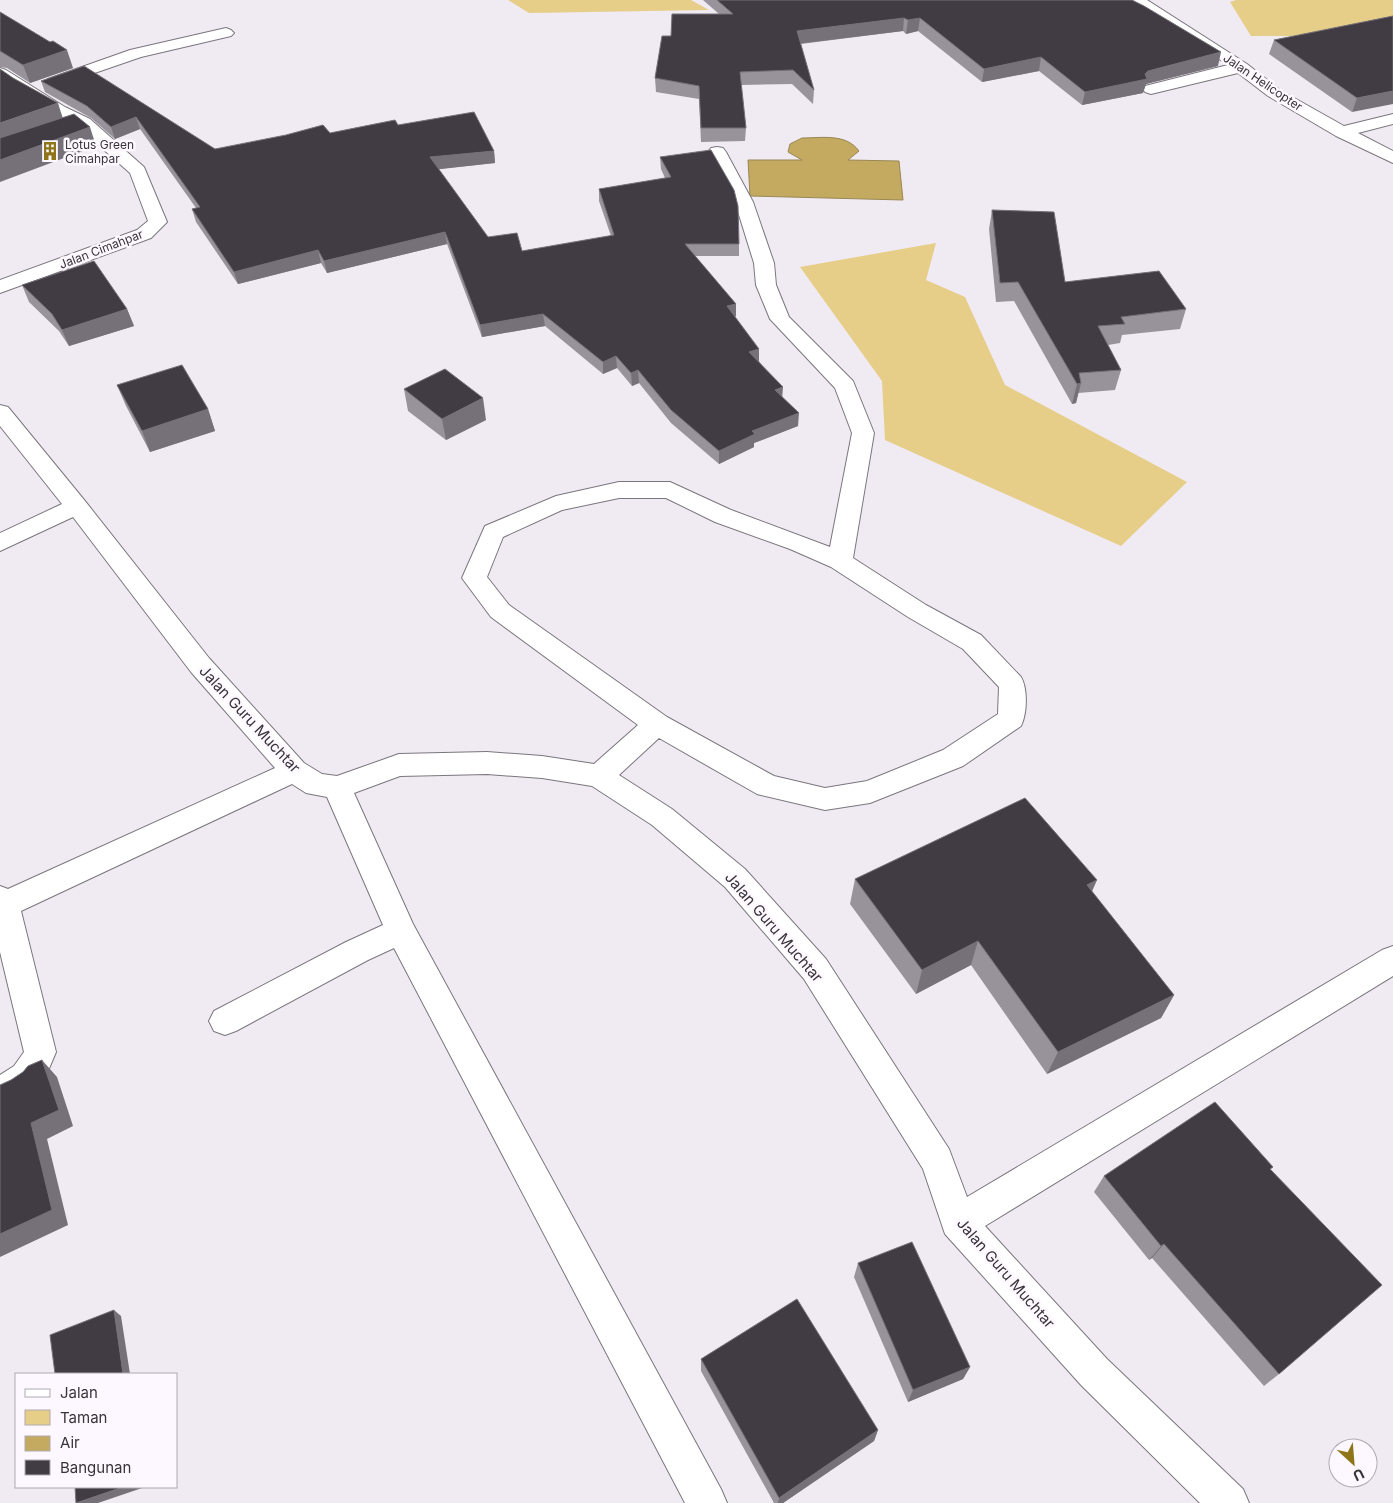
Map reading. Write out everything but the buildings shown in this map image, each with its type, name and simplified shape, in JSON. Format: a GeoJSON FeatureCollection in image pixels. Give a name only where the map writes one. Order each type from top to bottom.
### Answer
{"type":"FeatureCollection","features":[{"type":"Feature","properties":{"kind":"street","name":"Jalan Helicopter"},"geometry":{"type":"LineString","coordinates":[[1137,0],[1240,67],[1274,93],[1342,132],[1393,158]]}},
{"type":"Feature","properties":{"kind":"street"},"geometry":{"type":"LineString","coordinates":[[27,92],[136,53],[226,33]]}},
{"type":"Feature","properties":{"kind":"street"},"geometry":{"type":"LineString","coordinates":[[1151,89],[1240,67]]}},
{"type":"Feature","properties":{"kind":"street","name":"Jalan Cimahpar"},"geometry":{"type":"LineString","coordinates":[[0,73],[27,92],[84,123],[138,171],[158,222],[144,234],[0,287]]}},
{"type":"Feature","properties":{"kind":"street"},"geometry":{"type":"LineString","coordinates":[[1342,132],[1393,120]]}},
{"type":"Feature","properties":{"kind":"street"},"geometry":{"type":"LineString","coordinates":[[65,129],[84,123]]}},
{"type":"Feature","properties":{"kind":"street"},"geometry":{"type":"LineString","coordinates":[[717,152],[744,202],[764,263],[766,285],[780,319],[845,386],[863,433],[840,561]]}},
{"type":"Feature","properties":{"kind":"street","name":"Jalan Guru Muchtar"},"geometry":{"type":"LineString","coordinates":[[0,412],[77,506],[200,665],[294,771],[316,785],[337,788],[399,765],[487,763],[542,766],[599,776],[662,818],[735,878],[815,969],[937,1161],[958,1222],[1094,1372],[1229,1503]]}},
{"type":"Feature","properties":{"kind":"street"},"geometry":{"type":"LineString","coordinates":[[619,490],[670,490],[723,516],[798,542],[840,561],[917,611],[972,642],[1012,684],[1011,719],[953,758],[870,792],[825,799],[767,786],[657,724],[500,611],[474,578],[493,532],[556,504],[619,490]]}},
{"type":"Feature","properties":{"kind":"street"},"geometry":{"type":"LineString","coordinates":[[0,543],[77,506]]}},
{"type":"Feature","properties":{"kind":"street"},"geometry":{"type":"LineString","coordinates":[[599,776],[657,724]]}},
{"type":"Feature","properties":{"kind":"street"},"geometry":{"type":"LineString","coordinates":[[0,1091],[20,1083],[34,1069],[40,1052],[2,902],[294,771]]}},
{"type":"Feature","properties":{"kind":"street"},"geometry":{"type":"LineString","coordinates":[[337,788],[401,931],[707,1503]]}},
{"type":"Feature","properties":{"kind":"street"},"geometry":{"type":"LineString","coordinates":[[225,1020],[357,951],[401,931]]}},
{"type":"Feature","properties":{"kind":"street"},"geometry":{"type":"LineString","coordinates":[[958,1222],[1393,960]]}},
{"type":"Feature","properties":{"kind":"green space"},"geometry":{"type":"Polygon","coordinates":[[[508,0],[691,0],[709,10],[529,13],[508,0]]]}},
{"type":"Feature","properties":{"kind":"green space"},"geometry":{"type":"Polygon","coordinates":[[[1236,0],[1393,0],[1393,30],[1323,36],[1251,36],[1230,2],[1236,0]]]}},
{"type":"Feature","properties":{"kind":"green space"},"geometry":{"type":"Polygon","coordinates":[[[936,243],[926,280],[965,297],[1005,385],[1187,482],[1121,546],[885,440],[882,381],[800,267],[936,243]]]}},
{"type":"Feature","properties":{"kind":"water"},"geometry":{"type":"Polygon","coordinates":[[[825,137],[847,141],[859,151],[848,160],[899,161],[903,200],[750,196],[748,160],[802,160],[788,152],[790,144],[802,138],[825,137]]]}},
{"type":"Feature","properties":{"kind":"place","name":"Lotus Green Cimahpar"},"geometry":{"type":"Point","coordinates":[50,151]}}]}
